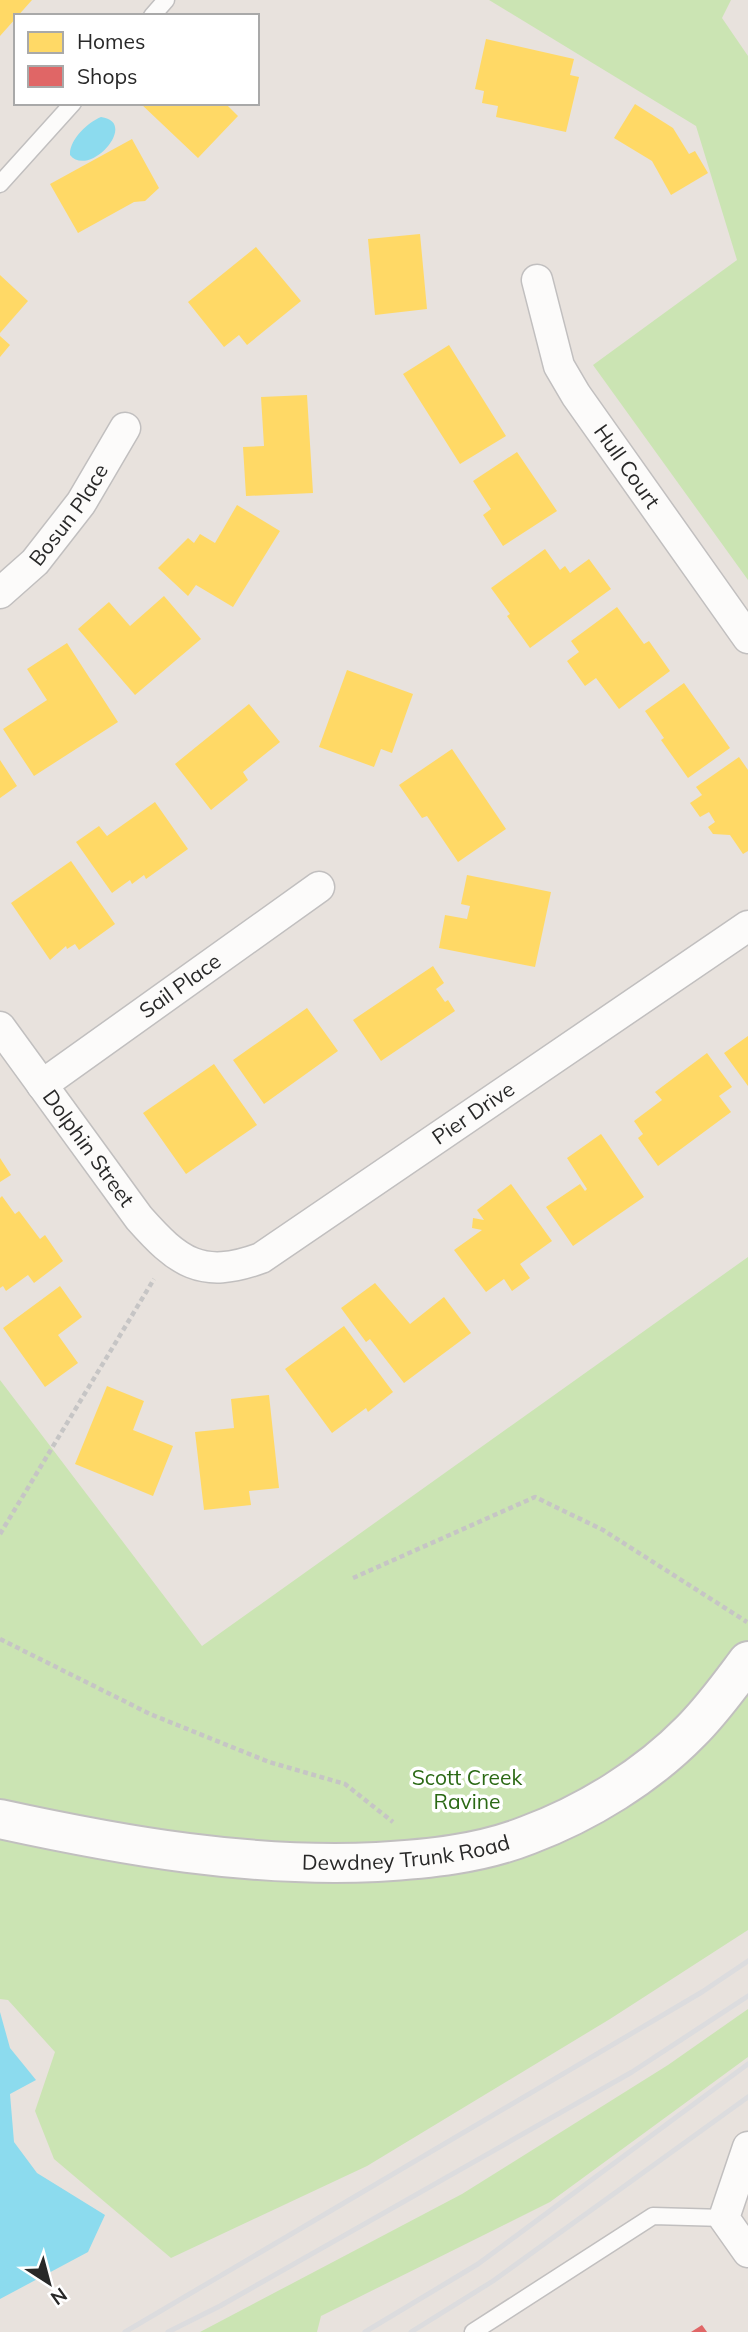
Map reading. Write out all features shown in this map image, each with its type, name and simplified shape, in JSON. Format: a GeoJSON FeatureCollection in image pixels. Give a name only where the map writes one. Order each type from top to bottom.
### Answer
{"type":"FeatureCollection","features":[{"type":"Feature","properties":{"kind":"main road","name":"Dewdney Trunk Road"},"geometry":{"type":"LineString","coordinates":[[0,1819],[86,1838],[199,1856],[320,1864],[433,1857],[473,1851],[529,1835],[619,1788],[690,1733],[748,1661]]}},
{"type":"Feature","properties":{"kind":"street","name":"Hull Court"},"geometry":{"type":"LineString","coordinates":[[537,280],[559,366],[576,395],[748,638]]}},
{"type":"Feature","properties":{"kind":"street","name":"Bosun Place"},"geometry":{"type":"LineString","coordinates":[[0,593],[34,562],[81,503],[125,428]]}},
{"type":"Feature","properties":{"kind":"street","name":"Sail Place"},"geometry":{"type":"LineString","coordinates":[[42,1086],[320,887]]}},
{"type":"Feature","properties":{"kind":"street","name":"Pier Drive"},"geometry":{"type":"LineString","coordinates":[[186,1262],[212,1268],[237,1267],[261,1258],[748,926]]}},
{"type":"Feature","properties":{"kind":"street","name":"Dolphin Street"},"geometry":{"type":"LineString","coordinates":[[0,1027],[139,1217],[170,1251],[186,1262]]}},
{"type":"Feature","properties":{"kind":"street"},"geometry":{"type":"LineString","coordinates":[[748,2147],[724,2218],[748,2252]]}},
{"type":"Feature","properties":{"kind":"lane"},"geometry":{"type":"LineString","coordinates":[[154,14],[166,0]]}},
{"type":"Feature","properties":{"kind":"lane"},"geometry":{"type":"LineString","coordinates":[[0,184],[71,105]]}},
{"type":"Feature","properties":{"kind":"lane"},"geometry":{"type":"LineString","coordinates":[[473,2332],[653,2216],[724,2218]]}},
{"type":"Feature","properties":{"kind":"path"},"geometry":{"type":"LineString","coordinates":[[0,1534],[154,1279]]}},
{"type":"Feature","properties":{"kind":"path"},"geometry":{"type":"LineString","coordinates":[[353,1578],[535,1497],[603,1530],[748,1622]]}},
{"type":"Feature","properties":{"kind":"path"},"geometry":{"type":"LineString","coordinates":[[0,1639],[150,1714],[270,1762],[345,1784],[433,1857]]}},
{"type":"Feature","properties":{"kind":"green space"},"geometry":{"type":"Polygon","coordinates":[[[489,0],[731,0],[722,18],[748,56],[748,580],[593,365],[737,260],[696,126],[489,0]]]}},
{"type":"Feature","properties":{"kind":"green space","name":"Scott Creek Ravine"},"geometry":{"type":"Polygon","coordinates":[[[748,1257],[748,1930],[610,2019],[367,2166],[171,2258],[54,2159],[35,2111],[55,2052],[8,2000],[0,1999],[0,1380],[202,1646],[748,1257]]]}},
{"type":"Feature","properties":{"kind":"green space"},"geometry":{"type":"Polygon","coordinates":[[[748,2009],[748,2057],[550,2202],[321,2316],[317,2332],[200,2332],[462,2194],[668,2065],[748,2009]]]}},
{"type":"Feature","properties":{"kind":"water"},"geometry":{"type":"Polygon","coordinates":[[[101,117],[112,121],[115,128],[107,147],[88,160],[78,160],[70,155],[80,132],[101,117]]]}},
{"type":"Feature","properties":{"kind":"water"},"geometry":{"type":"Polygon","coordinates":[[[0,2012],[10,2048],[36,2080],[10,2094],[14,2142],[37,2173],[105,2215],[88,2252],[0,2299],[0,2012]]]}},
{"type":"Feature","properties":{"kind":"building: Homes"},"geometry":{"type":"Polygon","coordinates":[[[0,0],[32,0],[20,14],[14,14],[14,20],[0,36],[0,0]]]}},
{"type":"Feature","properties":{"kind":"building: Homes"},"geometry":{"type":"Polygon","coordinates":[[[486,39],[574,59],[570,75],[579,77],[566,132],[496,117],[498,106],[482,103],[484,91],[475,89],[486,39]]]}},
{"type":"Feature","properties":{"kind":"building: Homes"},"geometry":{"type":"Polygon","coordinates":[[[635,104],[673,128],[689,154],[695,151],[708,173],[671,195],[652,161],[614,138],[635,104]]]}},
{"type":"Feature","properties":{"kind":"building: Homes"},"geometry":{"type":"Polygon","coordinates":[[[142,105],[227,105],[238,116],[198,158],[142,105]]]}},
{"type":"Feature","properties":{"kind":"building: Homes"},"geometry":{"type":"Polygon","coordinates":[[[132,139],[159,188],[145,201],[134,202],[78,233],[50,184],[132,139]]]}},
{"type":"Feature","properties":{"kind":"building: Homes"},"geometry":{"type":"Polygon","coordinates":[[[420,234],[427,309],[375,315],[368,239],[420,234]]]}},
{"type":"Feature","properties":{"kind":"building: Homes"},"geometry":{"type":"Polygon","coordinates":[[[256,247],[301,301],[247,345],[239,335],[224,347],[188,302],[256,247]]]}},
{"type":"Feature","properties":{"kind":"building: Homes"},"geometry":{"type":"Polygon","coordinates":[[[0,275],[28,301],[0,333],[0,275]]]}},
{"type":"Feature","properties":{"kind":"building: Homes"},"geometry":{"type":"Polygon","coordinates":[[[0,336],[10,345],[0,357],[0,336]]]}},
{"type":"Feature","properties":{"kind":"building: Homes"},"geometry":{"type":"Polygon","coordinates":[[[449,345],[506,436],[460,464],[403,374],[449,345]]]}},
{"type":"Feature","properties":{"kind":"building: Homes"},"geometry":{"type":"Polygon","coordinates":[[[307,395],[313,493],[246,496],[243,447],[264,446],[261,397],[307,395]]]}},
{"type":"Feature","properties":{"kind":"building: Homes"},"geometry":{"type":"Polygon","coordinates":[[[517,452],[557,511],[503,546],[483,515],[491,509],[473,481],[517,452]]]}},
{"type":"Feature","properties":{"kind":"building: Homes"},"geometry":{"type":"Polygon","coordinates":[[[237,505],[280,531],[233,607],[196,585],[188,596],[158,568],[188,538],[194,543],[200,534],[215,543],[237,505]]]}},
{"type":"Feature","properties":{"kind":"building: Homes"},"geometry":{"type":"Polygon","coordinates":[[[545,549],[560,570],[565,566],[570,573],[589,559],[611,589],[530,648],[491,588],[545,549]]]}},
{"type":"Feature","properties":{"kind":"building: Homes"},"geometry":{"type":"Polygon","coordinates":[[[164,596],[201,639],[135,695],[78,629],[109,602],[130,626],[164,596]]]}},
{"type":"Feature","properties":{"kind":"building: Homes"},"geometry":{"type":"Polygon","coordinates":[[[617,607],[644,644],[649,641],[670,671],[619,709],[596,678],[585,686],[567,661],[579,652],[571,641],[617,607]]]}},
{"type":"Feature","properties":{"kind":"building: Homes"},"geometry":{"type":"Polygon","coordinates":[[[67,643],[118,722],[34,776],[3,729],[47,700],[27,669],[67,643]]]}},
{"type":"Feature","properties":{"kind":"building: Homes"},"geometry":{"type":"Polygon","coordinates":[[[347,670],[413,694],[392,753],[381,749],[374,767],[319,747],[347,670]]]}},
{"type":"Feature","properties":{"kind":"building: Homes"},"geometry":{"type":"Polygon","coordinates":[[[684,683],[730,748],[688,778],[661,740],[664,738],[645,711],[684,683]]]}},
{"type":"Feature","properties":{"kind":"building: Homes"},"geometry":{"type":"Polygon","coordinates":[[[249,704],[280,742],[243,772],[248,780],[211,810],[175,764],[249,704]]]}},
{"type":"Feature","properties":{"kind":"building: Homes"},"geometry":{"type":"Polygon","coordinates":[[[452,749],[506,829],[458,862],[427,816],[422,818],[399,785],[452,749]]]}},
{"type":"Feature","properties":{"kind":"building: Homes"},"geometry":{"type":"Polygon","coordinates":[[[739,757],[748,770],[748,851],[743,854],[730,835],[713,834],[708,827],[715,822],[709,812],[700,817],[690,803],[702,795],[696,787],[739,757]]]}},
{"type":"Feature","properties":{"kind":"building: Homes"},"geometry":{"type":"Polygon","coordinates":[[[0,760],[17,786],[0,798],[0,760]]]}},
{"type":"Feature","properties":{"kind":"building: Homes"},"geometry":{"type":"Polygon","coordinates":[[[155,802],[188,849],[146,879],[144,875],[132,884],[130,880],[112,893],[76,842],[99,826],[107,836],[155,802]]]}},
{"type":"Feature","properties":{"kind":"building: Homes"},"geometry":{"type":"Polygon","coordinates":[[[71,861],[115,924],[79,950],[75,944],[67,949],[66,946],[50,960],[11,903],[71,861]]]}},
{"type":"Feature","properties":{"kind":"building: Homes"},"geometry":{"type":"Polygon","coordinates":[[[467,875],[551,892],[535,967],[439,948],[445,915],[467,919],[470,906],[461,904],[467,875]]]}},
{"type":"Feature","properties":{"kind":"building: Homes"},"geometry":{"type":"Polygon","coordinates":[[[433,966],[444,983],[436,989],[455,1011],[381,1061],[353,1020],[433,966]]]}},
{"type":"Feature","properties":{"kind":"building: Homes"},"geometry":{"type":"Polygon","coordinates":[[[307,1008],[338,1051],[264,1104],[233,1060],[307,1008]]]}},
{"type":"Feature","properties":{"kind":"building: Homes"},"geometry":{"type":"Polygon","coordinates":[[[748,1036],[748,1086],[724,1053],[748,1036]]]}},
{"type":"Feature","properties":{"kind":"building: Homes"},"geometry":{"type":"Polygon","coordinates":[[[707,1053],[732,1087],[719,1096],[731,1112],[658,1166],[638,1138],[643,1134],[634,1121],[662,1100],[655,1092],[707,1053]]]}},
{"type":"Feature","properties":{"kind":"building: Homes"},"geometry":{"type":"Polygon","coordinates":[[[214,1064],[257,1125],[186,1174],[143,1113],[214,1064]]]}},
{"type":"Feature","properties":{"kind":"building: Homes"},"geometry":{"type":"Polygon","coordinates":[[[601,1134],[644,1197],[573,1246],[546,1207],[580,1184],[585,1191],[587,1189],[567,1158],[601,1134]]]}},
{"type":"Feature","properties":{"kind":"building: Homes"},"geometry":{"type":"Polygon","coordinates":[[[0,1158],[11,1175],[0,1182],[0,1158]]]}},
{"type":"Feature","properties":{"kind":"building: Homes"},"geometry":{"type":"Polygon","coordinates":[[[511,1184],[552,1241],[520,1264],[530,1278],[512,1291],[504,1279],[486,1292],[454,1250],[482,1230],[472,1228],[473,1218],[484,1220],[477,1210],[511,1184]]]}},
{"type":"Feature","properties":{"kind":"building: Homes"},"geometry":{"type":"Polygon","coordinates":[[[2,1196],[15,1214],[19,1211],[40,1239],[45,1235],[63,1261],[34,1283],[28,1275],[6,1291],[3,1286],[0,1288],[2,1196]]]}},
{"type":"Feature","properties":{"kind":"building: Homes"},"geometry":{"type":"Polygon","coordinates":[[[375,1283],[410,1324],[444,1297],[471,1333],[404,1383],[370,1339],[366,1342],[341,1308],[375,1283]]]}},
{"type":"Feature","properties":{"kind":"building: Homes"},"geometry":{"type":"Polygon","coordinates":[[[60,1286],[82,1317],[58,1335],[78,1363],[45,1387],[3,1328],[60,1286]]]}},
{"type":"Feature","properties":{"kind":"building: Homes"},"geometry":{"type":"Polygon","coordinates":[[[344,1326],[393,1392],[368,1412],[366,1408],[332,1433],[285,1369],[344,1326]]]}},
{"type":"Feature","properties":{"kind":"building: Homes"},"geometry":{"type":"Polygon","coordinates":[[[107,1386],[144,1401],[133,1430],[173,1446],[153,1496],[75,1464],[107,1386]]]}},
{"type":"Feature","properties":{"kind":"building: Homes"},"geometry":{"type":"Polygon","coordinates":[[[269,1395],[279,1488],[249,1491],[251,1505],[204,1510],[195,1432],[234,1428],[231,1399],[269,1395]]]}},
{"type":"Feature","properties":{"kind":"building: Shops"},"geometry":{"type":"Polygon","coordinates":[[[702,2325],[707,2332],[691,2332],[702,2325]]]}},
{"type":"Feature","properties":{"kind":"railway"},"geometry":{"type":"LineString","coordinates":[[125,2332],[702,1992],[748,1961]]}},
{"type":"Feature","properties":{"kind":"railway"},"geometry":{"type":"LineString","coordinates":[[168,2332],[220,2306],[632,2072],[748,1996]]}},
{"type":"Feature","properties":{"kind":"railway"},"geometry":{"type":"LineString","coordinates":[[365,2332],[478,2264],[748,2064]]}},
{"type":"Feature","properties":{"kind":"railway"},"geometry":{"type":"LineString","coordinates":[[411,2332],[493,2281],[748,2097]]}}]}
